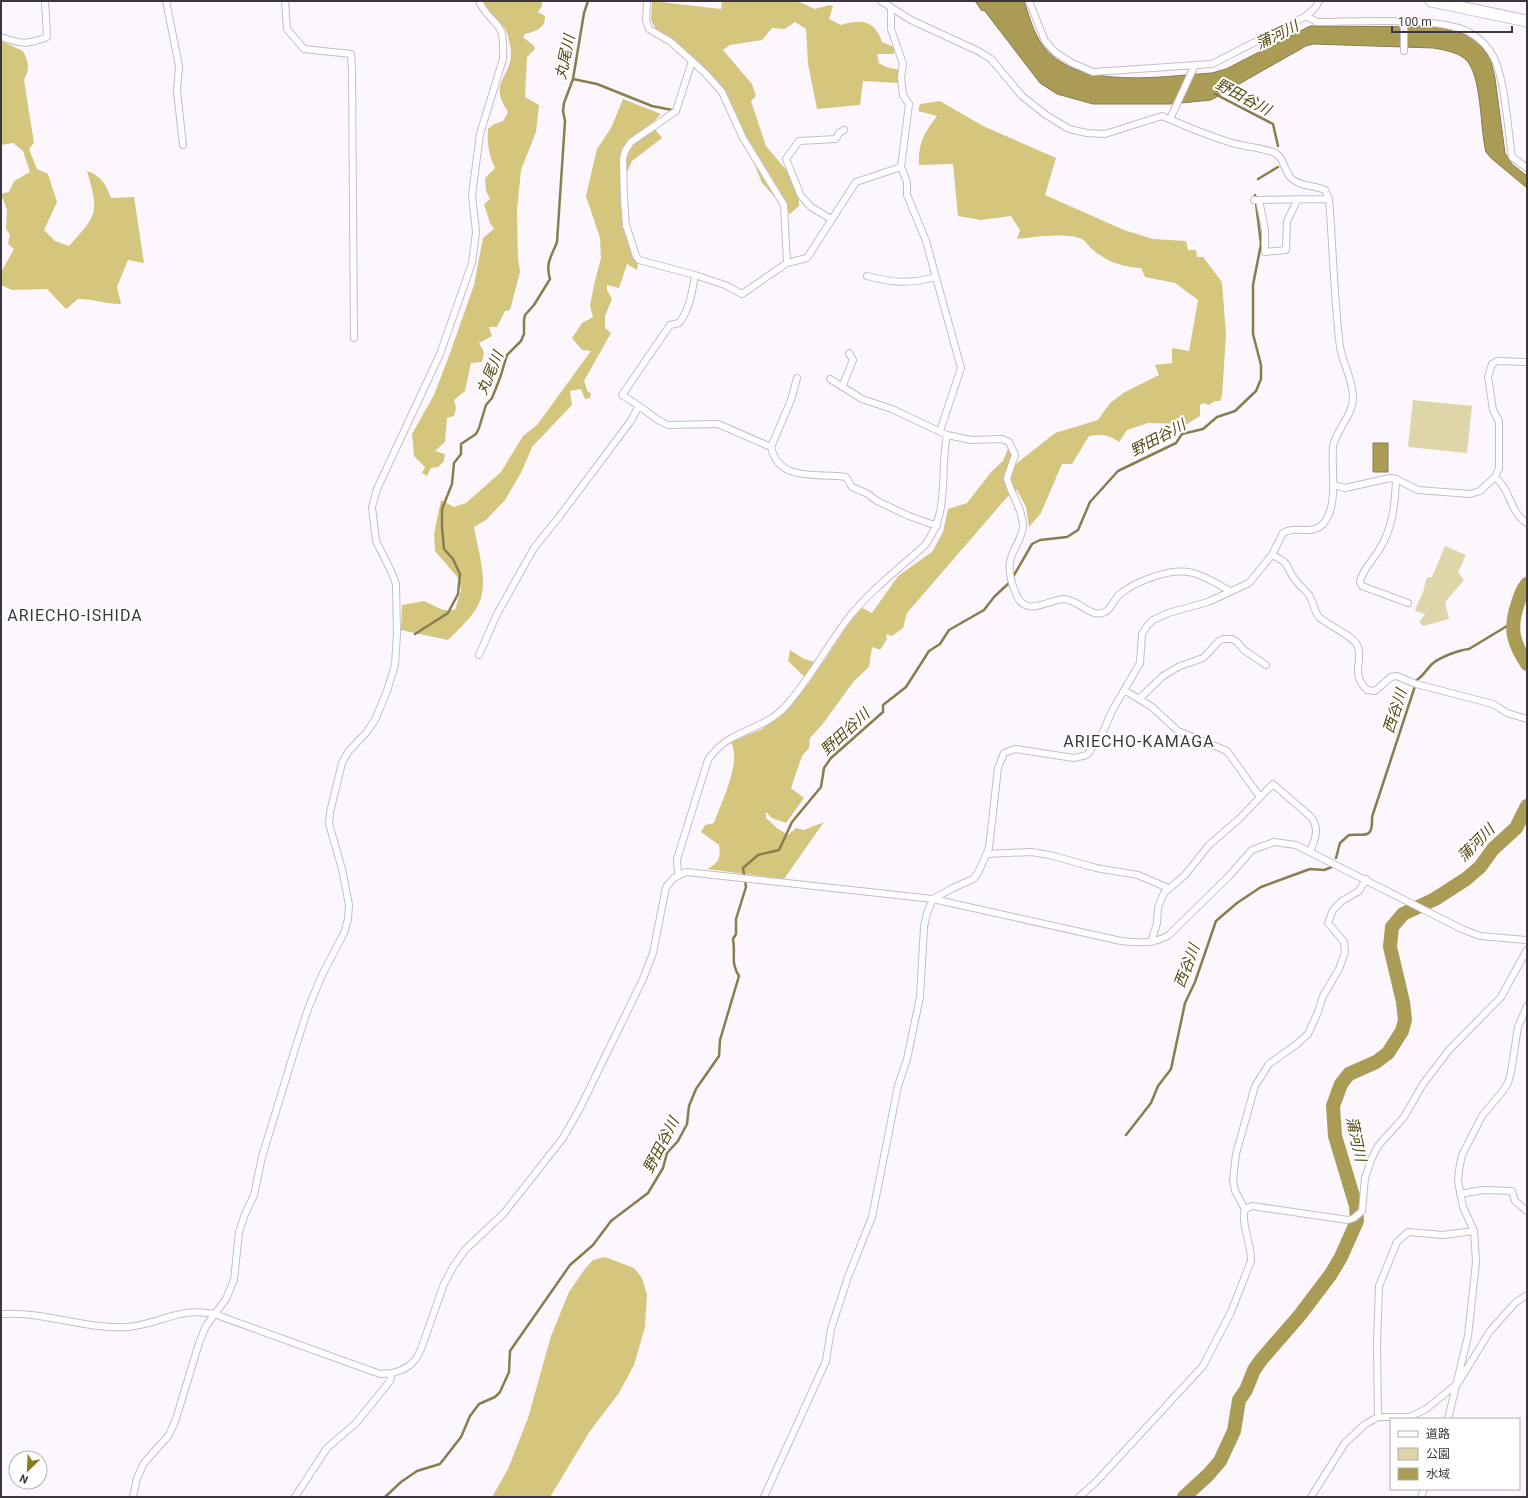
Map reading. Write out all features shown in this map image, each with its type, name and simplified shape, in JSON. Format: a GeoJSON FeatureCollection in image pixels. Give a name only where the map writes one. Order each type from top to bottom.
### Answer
{"type":"FeatureCollection","features":[{"type":"Feature","properties":{"kind":"highway"},"geometry":{"type":"LineString","coordinates":[[1431,1],[1527,20]]}},
{"type":"Feature","properties":{"kind":"street"},"geometry":{"type":"LineString","coordinates":[[1,37],[22,44],[30,44],[48,37],[45,1]]}},
{"type":"Feature","properties":{"kind":"street"},"geometry":{"type":"LineString","coordinates":[[166,1],[180,66],[177,91],[183,145]]}},
{"type":"Feature","properties":{"kind":"street"},"geometry":{"type":"LineString","coordinates":[[285,1],[287,29],[304,49],[351,54],[354,338]]}},
{"type":"Feature","properties":{"kind":"street"},"geometry":{"type":"LineString","coordinates":[[133,1497],[137,1478],[144,1463],[169,1434],[176,1418],[198,1343],[214,1314],[226,1299],[234,1280],[239,1232],[244,1214],[254,1195],[262,1157],[308,1009],[322,975],[344,933],[348,919],[347,898],[342,869],[329,824],[330,812],[342,763],[348,752],[366,733],[375,720],[387,691],[395,665],[397,633],[396,584],[392,572],[376,541],[372,507],[377,489],[440,354],[472,263],[476,232],[472,194],[480,134],[503,59],[504,47],[501,30],[483,11],[479,1]]}},
{"type":"Feature","properties":{"kind":"street"},"geometry":{"type":"LineString","coordinates":[[647,1],[646,20],[649,29],[670,42],[707,75],[722,92],[743,138],[784,205],[786,263]]}},
{"type":"Feature","properties":{"kind":"street"},"geometry":{"type":"LineString","coordinates":[[764,1497],[826,1361],[831,1329],[848,1276],[872,1217],[898,1086],[907,1059],[920,997],[924,927],[927,913],[933,899],[973,879],[978,873],[987,854],[998,768],[1004,753],[1015,749],[1074,758],[1086,755],[1102,734],[1124,690],[1140,663],[1142,634],[1150,623],[1168,613],[1208,602],[1249,583],[1272,555],[1280,538],[1287,530],[1312,530],[1322,525],[1329,513],[1334,486],[1333,446],[1350,411],[1353,397],[1341,348],[1329,199],[1325,190],[1302,185],[1290,177],[1280,158],[1273,152],[1234,144],[1186,127],[1170,119],[1158,116],[1105,134],[1087,133],[1069,129],[1046,115],[1022,96],[991,59],[978,51],[911,20],[882,1]]}},
{"type":"Feature","properties":{"kind":"street"},"geometry":{"type":"LineString","coordinates":[[1029,1],[1045,41],[1056,53],[1072,63],[1094,72],[1194,67],[1212,64],[1306,16],[1316,8],[1319,1]]}},
{"type":"Feature","properties":{"kind":"street"},"geometry":{"type":"LineString","coordinates":[[891,7],[891,29],[903,64],[901,77],[903,94],[909,104],[901,167],[907,182],[907,195],[926,241],[961,368],[940,431]]}},
{"type":"Feature","properties":{"kind":"street"},"geometry":{"type":"LineString","coordinates":[[1306,16],[1317,22],[1444,24],[1459,28],[1479,39],[1495,59],[1501,80],[1512,157],[1527,168]]}},
{"type":"Feature","properties":{"kind":"street"},"geometry":{"type":"LineString","coordinates":[[1404,23],[1404,49]]}},
{"type":"Feature","properties":{"kind":"street"},"geometry":{"type":"LineString","coordinates":[[692,61],[676,111],[631,142],[625,151],[623,159],[626,225],[636,256],[639,260],[726,285],[742,294],[786,263],[807,258],[856,182],[901,167]]}},
{"type":"Feature","properties":{"kind":"street"},"geometry":{"type":"LineString","coordinates":[[1170,119],[1194,67]]}},
{"type":"Feature","properties":{"kind":"street"},"geometry":{"type":"LineString","coordinates":[[831,219],[811,207],[801,196],[786,159],[799,141],[836,139],[839,133],[844,130]]}},
{"type":"Feature","properties":{"kind":"street"},"geometry":{"type":"LineString","coordinates":[[1298,200],[1287,221],[1286,250],[1266,252],[1264,229],[1257,200],[1329,199]]}},
{"type":"Feature","properties":{"kind":"street"},"geometry":{"type":"LineString","coordinates":[[695,275],[690,300],[684,316],[679,323],[670,325],[622,395],[658,420],[668,425],[718,424],[771,448]]}},
{"type":"Feature","properties":{"kind":"street"},"geometry":{"type":"LineString","coordinates":[[867,276],[888,282],[904,283],[936,277]]}},
{"type":"Feature","properties":{"kind":"street"},"geometry":{"type":"LineString","coordinates":[[842,387],[853,365],[853,360],[849,353]]}},
{"type":"Feature","properties":{"kind":"street"},"geometry":{"type":"LineString","coordinates":[[1334,486],[1345,488],[1390,478],[1396,479],[1418,490],[1470,494],[1480,491],[1495,477],[1499,468],[1499,421],[1493,410],[1488,377],[1492,364],[1497,361],[1527,362]]}},
{"type":"Feature","properties":{"kind":"street"},"geometry":{"type":"LineString","coordinates":[[797,378],[791,400],[771,448],[775,460],[786,469],[802,474],[846,477],[852,487],[868,494],[877,501],[909,516],[937,526]]}},
{"type":"Feature","properties":{"kind":"street"},"geometry":{"type":"LineString","coordinates":[[830,379],[862,399],[892,410],[947,435],[971,440],[1002,439],[1009,442],[1015,455],[1007,478],[1020,509],[1023,528],[1011,558],[1010,574],[1017,597],[1021,602],[1031,607],[1036,607],[1064,599],[1077,603],[1098,614],[1106,612],[1119,595],[1141,580],[1182,570],[1193,573],[1230,591]]}},
{"type":"Feature","properties":{"kind":"street"},"geometry":{"type":"LineString","coordinates":[[479,655],[497,614],[534,548],[630,422],[639,406]]}},
{"type":"Feature","properties":{"kind":"street"},"geometry":{"type":"LineString","coordinates":[[678,875],[677,859],[708,760],[717,748],[730,739],[758,727],[784,708],[817,665],[850,617],[874,590],[925,545],[937,526],[942,508],[947,435]]}},
{"type":"Feature","properties":{"kind":"street"},"geometry":{"type":"LineString","coordinates":[[1495,477],[1508,492],[1519,518],[1527,523]]}},
{"type":"Feature","properties":{"kind":"street"},"geometry":{"type":"LineString","coordinates":[[1396,479],[1395,507],[1391,523],[1380,549],[1360,582],[1362,586],[1408,603]]}},
{"type":"Feature","properties":{"kind":"street"},"geometry":{"type":"LineString","coordinates":[[1272,555],[1283,559],[1289,565],[1295,579],[1308,594],[1318,616],[1356,643],[1358,652],[1357,672],[1362,685],[1367,690],[1374,691],[1391,677],[1397,676],[1415,683],[1493,704],[1507,713],[1527,719]]}},
{"type":"Feature","properties":{"kind":"street"},"geometry":{"type":"LineString","coordinates":[[1139,699],[1163,676],[1180,666],[1203,658],[1223,640],[1232,639],[1244,650],[1266,665]]}},
{"type":"Feature","properties":{"kind":"street"},"geometry":{"type":"LineString","coordinates":[[1124,690],[1152,707],[1178,731],[1227,750],[1260,797]]}},
{"type":"Feature","properties":{"kind":"street"},"geometry":{"type":"LineString","coordinates":[[1151,942],[1157,923],[1160,900],[1168,888],[1185,874],[1209,845],[1273,784],[1311,817],[1317,829],[1310,852]]}},
{"type":"Feature","properties":{"kind":"street"},"geometry":{"type":"LineString","coordinates":[[1,1314],[32,1314],[106,1326],[127,1327],[145,1325],[184,1312],[201,1312],[214,1314],[368,1371],[380,1374],[392,1373],[410,1366],[421,1350],[444,1284],[465,1250],[504,1213],[563,1138],[580,1108],[643,979],[653,953],[664,891],[669,882],[678,875],[686,872],[933,899],[1121,941],[1151,942],[1162,939],[1169,934],[1230,875],[1252,850],[1274,842],[1296,845],[1366,879],[1430,913],[1480,936],[1527,940]]}},
{"type":"Feature","properties":{"kind":"street"},"geometry":{"type":"LineString","coordinates":[[987,854],[1030,852],[1050,855],[1096,868],[1138,875],[1168,888]]}},
{"type":"Feature","properties":{"kind":"street"},"geometry":{"type":"LineString","coordinates":[[1078,1497],[1095,1483],[1203,1366],[1215,1346],[1251,1260],[1252,1252],[1243,1215],[1245,1209],[1235,1191],[1233,1180],[1236,1154],[1255,1086],[1269,1064],[1297,1044],[1308,1034],[1318,1012],[1323,996],[1340,969],[1345,952],[1344,942],[1328,923],[1333,910],[1342,901],[1359,891],[1366,879]]}},
{"type":"Feature","properties":{"kind":"street"},"geometry":{"type":"LineString","coordinates":[[1245,1209],[1252,1206],[1340,1219],[1354,1218],[1362,1211],[1365,1178],[1371,1160],[1378,1146],[1404,1117],[1423,1084],[1449,1050],[1501,997],[1527,950]]}},
{"type":"Feature","properties":{"kind":"street"},"geometry":{"type":"LineString","coordinates":[[1448,1418],[1458,1383],[1468,1336],[1476,1262],[1474,1231],[1463,1207],[1460,1194],[1458,1176],[1462,1155],[1482,1116],[1508,1083],[1518,1027],[1527,1006]]}},
{"type":"Feature","properties":{"kind":"street"},"geometry":{"type":"LineString","coordinates":[[1460,1194],[1483,1190],[1512,1191],[1515,1201],[1527,1211]]}},
{"type":"Feature","properties":{"kind":"street"},"geometry":{"type":"LineString","coordinates":[[1378,1417],[1377,1344],[1379,1286],[1397,1242],[1408,1232],[1443,1235],[1474,1231]]}},
{"type":"Feature","properties":{"kind":"street"},"geometry":{"type":"LineString","coordinates":[[1311,1497],[1345,1443],[1364,1425],[1378,1417],[1409,1417],[1426,1410],[1458,1383],[1490,1331],[1516,1302],[1527,1295]]}},
{"type":"Feature","properties":{"kind":"street"},"geometry":{"type":"LineString","coordinates":[[295,1497],[327,1448],[356,1424],[390,1381],[392,1373]]}},
{"type":"Feature","properties":{"kind":"green space"},"geometry":{"type":"Polygon","coordinates":[[[1413,400],[1472,406],[1467,453],[1408,447],[1413,400]]]}},
{"type":"Feature","properties":{"kind":"green space"},"geometry":{"type":"Polygon","coordinates":[[[1445,546],[1466,555],[1458,572],[1464,580],[1445,602],[1449,619],[1423,626],[1419,622],[1425,614],[1415,611],[1426,581],[1428,577],[1432,577],[1445,546]]]}},
{"type":"Feature","properties":{"kind":"shaded area"},"geometry":{"type":"Polygon","coordinates":[[[483,1],[542,1],[542,6],[538,12],[545,16],[544,24],[539,29],[525,34],[523,37],[534,46],[535,49],[527,57],[525,97],[539,105],[536,132],[521,170],[517,211],[518,258],[520,272],[510,310],[505,311],[497,327],[489,327],[492,336],[479,343],[484,352],[482,362],[471,363],[465,391],[454,400],[456,408],[454,416],[447,418],[445,442],[435,451],[445,454],[444,461],[438,467],[431,468],[427,476],[422,473],[425,467],[414,456],[412,434],[434,395],[449,356],[474,285],[483,238],[494,229],[490,223],[484,204],[490,199],[486,191],[485,178],[495,168],[489,149],[488,129],[494,124],[503,121],[508,112],[502,102],[500,86],[510,60],[511,51],[509,39],[504,27],[489,12],[483,1]]]}},
{"type":"Feature","properties":{"kind":"shaded area"},"geometry":{"type":"Polygon","coordinates":[[[652,1],[721,9],[722,1],[797,1],[815,9],[829,5],[833,6],[829,19],[841,25],[861,22],[871,25],[879,35],[882,42],[894,47],[894,54],[877,54],[879,63],[886,67],[900,70],[898,83],[863,81],[860,105],[817,109],[808,64],[806,29],[795,22],[785,29],[772,28],[762,40],[730,45],[723,50],[752,84],[756,96],[751,101],[766,146],[799,185],[799,206],[790,214],[762,183],[724,89],[691,55],[656,29],[651,20],[652,1]]]}},
{"type":"Feature","properties":{"kind":"shaded area"},"geometry":{"type":"Polygon","coordinates":[[[1,41],[23,51],[28,62],[28,69],[24,80],[34,143],[29,149],[37,169],[48,174],[57,202],[44,230],[55,241],[69,246],[86,227],[91,219],[94,205],[87,171],[100,178],[111,198],[134,197],[144,263],[128,260],[117,287],[121,304],[78,299],[66,309],[47,289],[12,290],[1,285],[1,272],[14,249],[8,244],[10,235],[6,229],[7,210],[1,194],[9,192],[14,181],[30,172],[23,151],[13,143],[1,145],[1,41]]]}},
{"type":"Feature","properties":{"kind":"shaded area"},"geometry":{"type":"Polygon","coordinates":[[[623,99],[661,114],[651,124],[662,138],[632,161],[622,184],[622,226],[638,264],[637,270],[627,264],[619,288],[607,285],[607,290],[612,299],[605,316],[605,328],[611,333],[584,381],[588,392],[591,393],[590,398],[585,399],[581,389],[570,391],[572,405],[532,447],[522,471],[505,500],[486,520],[474,527],[481,563],[483,590],[479,604],[472,615],[448,640],[401,630],[402,605],[424,601],[443,610],[455,610],[461,590],[459,579],[435,551],[434,534],[441,500],[454,507],[466,503],[501,472],[523,436],[537,425],[591,351],[582,350],[572,338],[582,323],[593,317],[590,306],[601,258],[600,238],[586,196],[597,149],[611,128],[623,99]]]}},
{"type":"Feature","properties":{"kind":"shaded area"},"geometry":{"type":"Polygon","coordinates":[[[940,101],[983,126],[1056,158],[1045,195],[1124,230],[1153,239],[1186,241],[1188,250],[1196,250],[1197,257],[1203,257],[1222,282],[1226,335],[1222,396],[1220,401],[1215,401],[1209,405],[1203,403],[1200,405],[1200,416],[1187,424],[1148,423],[1127,430],[1119,442],[1105,436],[1089,436],[1072,464],[1062,464],[1041,513],[1029,527],[1026,507],[1017,490],[1009,495],[907,613],[903,628],[892,636],[886,634],[887,639],[880,650],[872,647],[869,667],[854,681],[822,725],[810,738],[809,748],[802,756],[791,788],[804,798],[786,823],[772,818],[766,812],[766,818],[788,835],[796,828],[804,830],[824,822],[784,879],[707,869],[714,865],[718,860],[720,853],[719,845],[701,832],[705,825],[714,823],[729,782],[734,760],[734,750],[731,742],[762,729],[787,708],[810,682],[788,661],[790,650],[804,659],[822,664],[849,623],[862,608],[872,613],[898,576],[932,552],[943,532],[948,509],[967,503],[992,471],[1003,461],[1009,446],[1011,459],[1016,464],[1055,433],[1098,420],[1110,403],[1125,392],[1159,375],[1155,365],[1172,363],[1172,348],[1189,351],[1198,300],[1175,283],[1145,277],[1141,268],[1121,265],[1110,261],[1093,250],[1082,239],[1076,237],[1060,235],[1017,239],[1020,230],[1011,216],[981,220],[958,216],[953,164],[919,165],[921,144],[937,116],[918,111],[920,104],[940,101]]]}},
{"type":"Feature","properties":{"kind":"shaded area"},"geometry":{"type":"Polygon","coordinates":[[[605,1257],[634,1268],[642,1278],[647,1295],[645,1327],[634,1365],[619,1393],[590,1431],[550,1497],[492,1497],[508,1469],[528,1418],[551,1336],[569,1292],[593,1260],[605,1257]]]}},
{"type":"Feature","properties":{"kind":"water"},"geometry":{"type":"Polygon","coordinates":[[[975,1],[1024,1],[1038,38],[1052,55],[1071,67],[1093,74],[1117,77],[1167,77],[1212,73],[1226,69],[1310,26],[1437,27],[1467,35],[1476,41],[1491,61],[1495,78],[1505,153],[1512,164],[1527,176],[1527,188],[1491,158],[1486,152],[1480,102],[1475,76],[1471,66],[1465,59],[1454,53],[1433,48],[1313,44],[1306,46],[1211,100],[1171,104],[1093,104],[1057,94],[1040,83],[984,10],[982,11],[975,1]]]}},
{"type":"Feature","properties":{"kind":"water"},"geometry":{"type":"Polygon","coordinates":[[[1373,443],[1388,443],[1388,472],[1373,472],[1373,443]]]}},
{"type":"Feature","properties":{"kind":"waterway","name":"丸尾川"},"geometry":{"type":"LineString","coordinates":[[415,634],[448,613],[458,594],[460,574],[453,559],[444,549],[442,527],[442,509],[452,484],[454,463],[461,454],[461,444],[476,434],[486,405],[492,398],[500,378],[507,355],[521,341],[524,334],[525,315],[534,305],[550,279],[548,268],[551,255],[557,242],[565,121],[563,111],[564,103],[573,79],[584,13],[588,1]]}},
{"type":"Feature","properties":{"kind":"waterway"},"geometry":{"type":"LineString","coordinates":[[573,79],[597,84],[652,106],[672,110]]}},
{"type":"Feature","properties":{"kind":"waterway","name":"野田谷川"},"geometry":{"type":"LineString","coordinates":[[1215,94],[1273,124],[1278,146]]}},
{"type":"Feature","properties":{"kind":"waterway","name":"野田谷川"},"geometry":{"type":"LineString","coordinates":[[1258,179],[1278,167]]}},
{"type":"Feature","properties":{"kind":"waterway","name":"野田谷川"},"geometry":{"type":"LineString","coordinates":[[385,1497],[401,1482],[417,1471],[440,1464],[461,1437],[470,1416],[479,1404],[495,1397],[500,1392],[509,1372],[510,1351],[570,1265],[593,1245],[611,1221],[648,1193],[663,1168],[667,1153],[678,1141],[687,1124],[689,1106],[696,1089],[719,1056],[720,1040],[739,976],[734,962],[733,939],[736,934],[736,919],[746,887],[743,868],[758,855],[779,850],[792,822],[821,787],[824,768],[831,758],[883,712],[883,705],[906,687],[929,651],[940,644],[949,630],[984,610],[994,597],[1010,582],[1032,544],[1040,540],[1067,537],[1078,530],[1090,502],[1118,471],[1176,443],[1182,434],[1203,429],[1217,417],[1235,411],[1256,391],[1261,379],[1261,365],[1253,334],[1253,285],[1261,244],[1255,195]]}},
{"type":"Feature","properties":{"kind":"waterway","name":"西谷川"},"geometry":{"type":"LineString","coordinates":[[1527,584],[1522,591],[1515,612],[1513,628],[1518,649],[1527,664]]}},
{"type":"Feature","properties":{"kind":"waterway","name":"西谷川"},"geometry":{"type":"LineString","coordinates":[[1336,858],[1340,843],[1349,835],[1363,835],[1369,833],[1371,830],[1372,817],[1417,680],[1435,661],[1450,654],[1469,649],[1512,623]]}},
{"type":"Feature","properties":{"kind":"waterway","name":"蒲河川"},"geometry":{"type":"LineString","coordinates":[[1184,1497],[1208,1475],[1220,1461],[1234,1431],[1239,1400],[1246,1390],[1254,1370],[1300,1315],[1331,1274],[1341,1257],[1357,1221],[1356,1206],[1335,1136],[1333,1106],[1341,1084],[1349,1074],[1376,1062],[1388,1053],[1402,1031],[1405,1020],[1403,1002],[1390,947],[1392,927],[1403,914],[1435,899],[1466,879],[1480,867],[1493,849],[1516,828],[1527,806]]}},
{"type":"Feature","properties":{"kind":"waterway","name":"西谷川"},"geometry":{"type":"LineString","coordinates":[[1126,1135],[1151,1103],[1158,1086],[1171,1069],[1185,1003],[1195,982],[1216,921],[1237,903],[1261,887],[1310,869],[1324,870],[1332,867]]}},
{"type":"Feature","properties":{"kind":"district","name":"ARIECHO-ISHIDA"},"geometry":{"type":"Point","coordinates":[75,615]}},
{"type":"Feature","properties":{"kind":"district","name":"ARIECHO-KAMAGA"},"geometry":{"type":"Point","coordinates":[1139,741]}}]}
